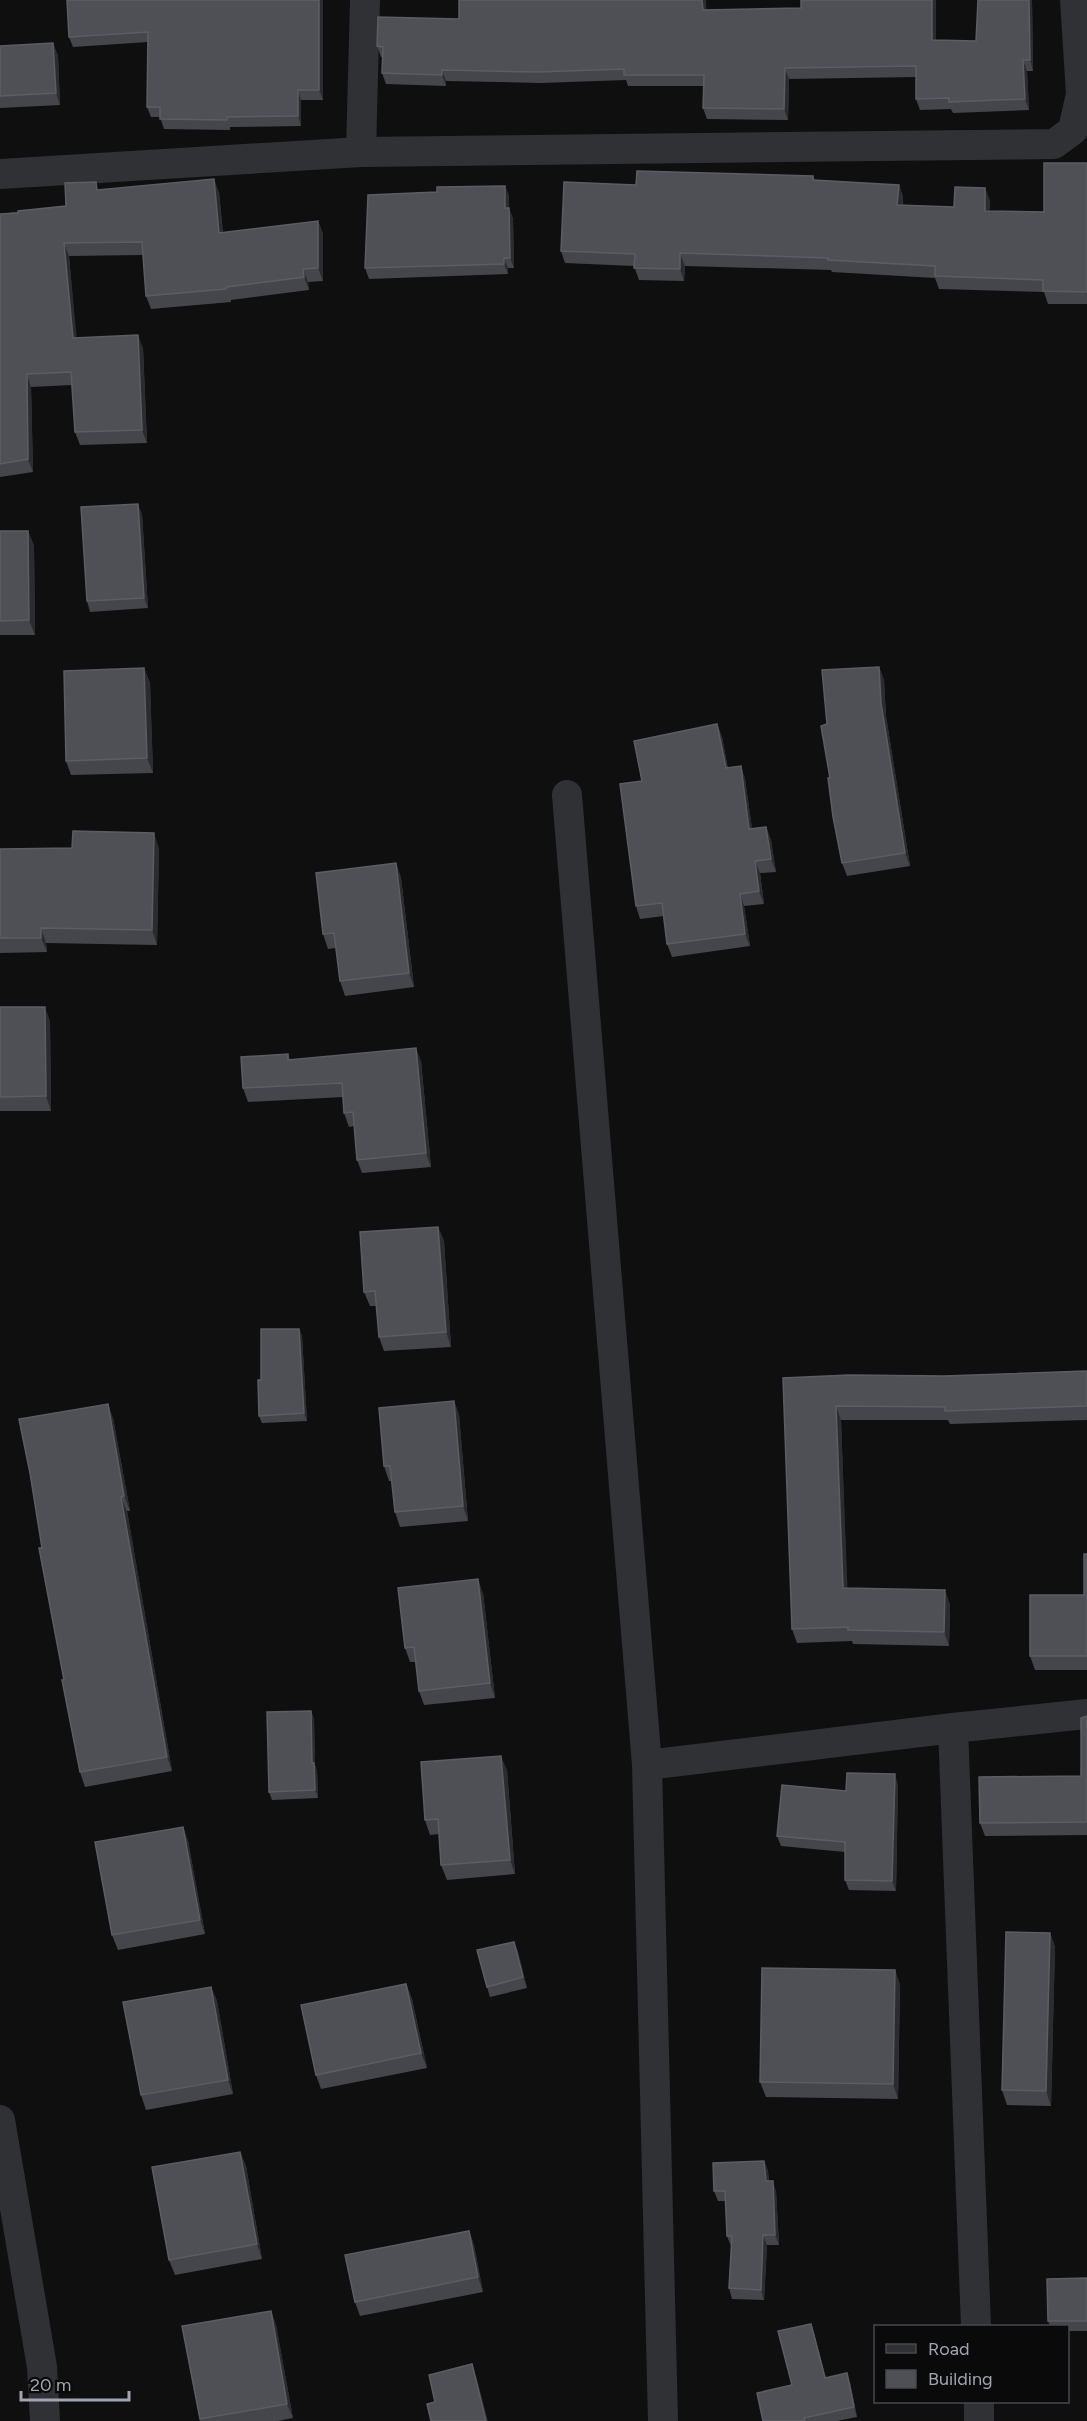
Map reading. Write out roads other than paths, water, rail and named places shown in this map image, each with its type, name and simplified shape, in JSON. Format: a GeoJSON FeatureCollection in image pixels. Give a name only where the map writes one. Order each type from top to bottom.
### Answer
{"type":"FeatureCollection","features":[{"type":"Feature","properties":{"kind":"street"},"geometry":{"type":"LineString","coordinates":[[361,152],[365,0]]}},
{"type":"Feature","properties":{"kind":"street"},"geometry":{"type":"LineString","coordinates":[[0,174],[361,152],[1054,144],[1073,130],[1081,94],[1075,0]]}},
{"type":"Feature","properties":{"kind":"street"},"geometry":{"type":"LineString","coordinates":[[567,795],[647,1765],[663,2421]]}},
{"type":"Feature","properties":{"kind":"street"},"geometry":{"type":"LineString","coordinates":[[647,1765],[1087,1714]]}},
{"type":"Feature","properties":{"kind":"street"},"geometry":{"type":"LineString","coordinates":[[953,1728],[976,2325]]}},
{"type":"Feature","properties":{"kind":"street"},"geometry":{"type":"LineString","coordinates":[[0,2120],[42,2367],[45,2421]]}},
{"type":"Feature","properties":{"kind":"street"},"geometry":{"type":"LineString","coordinates":[[979,2403],[979,2421]]}}]}
